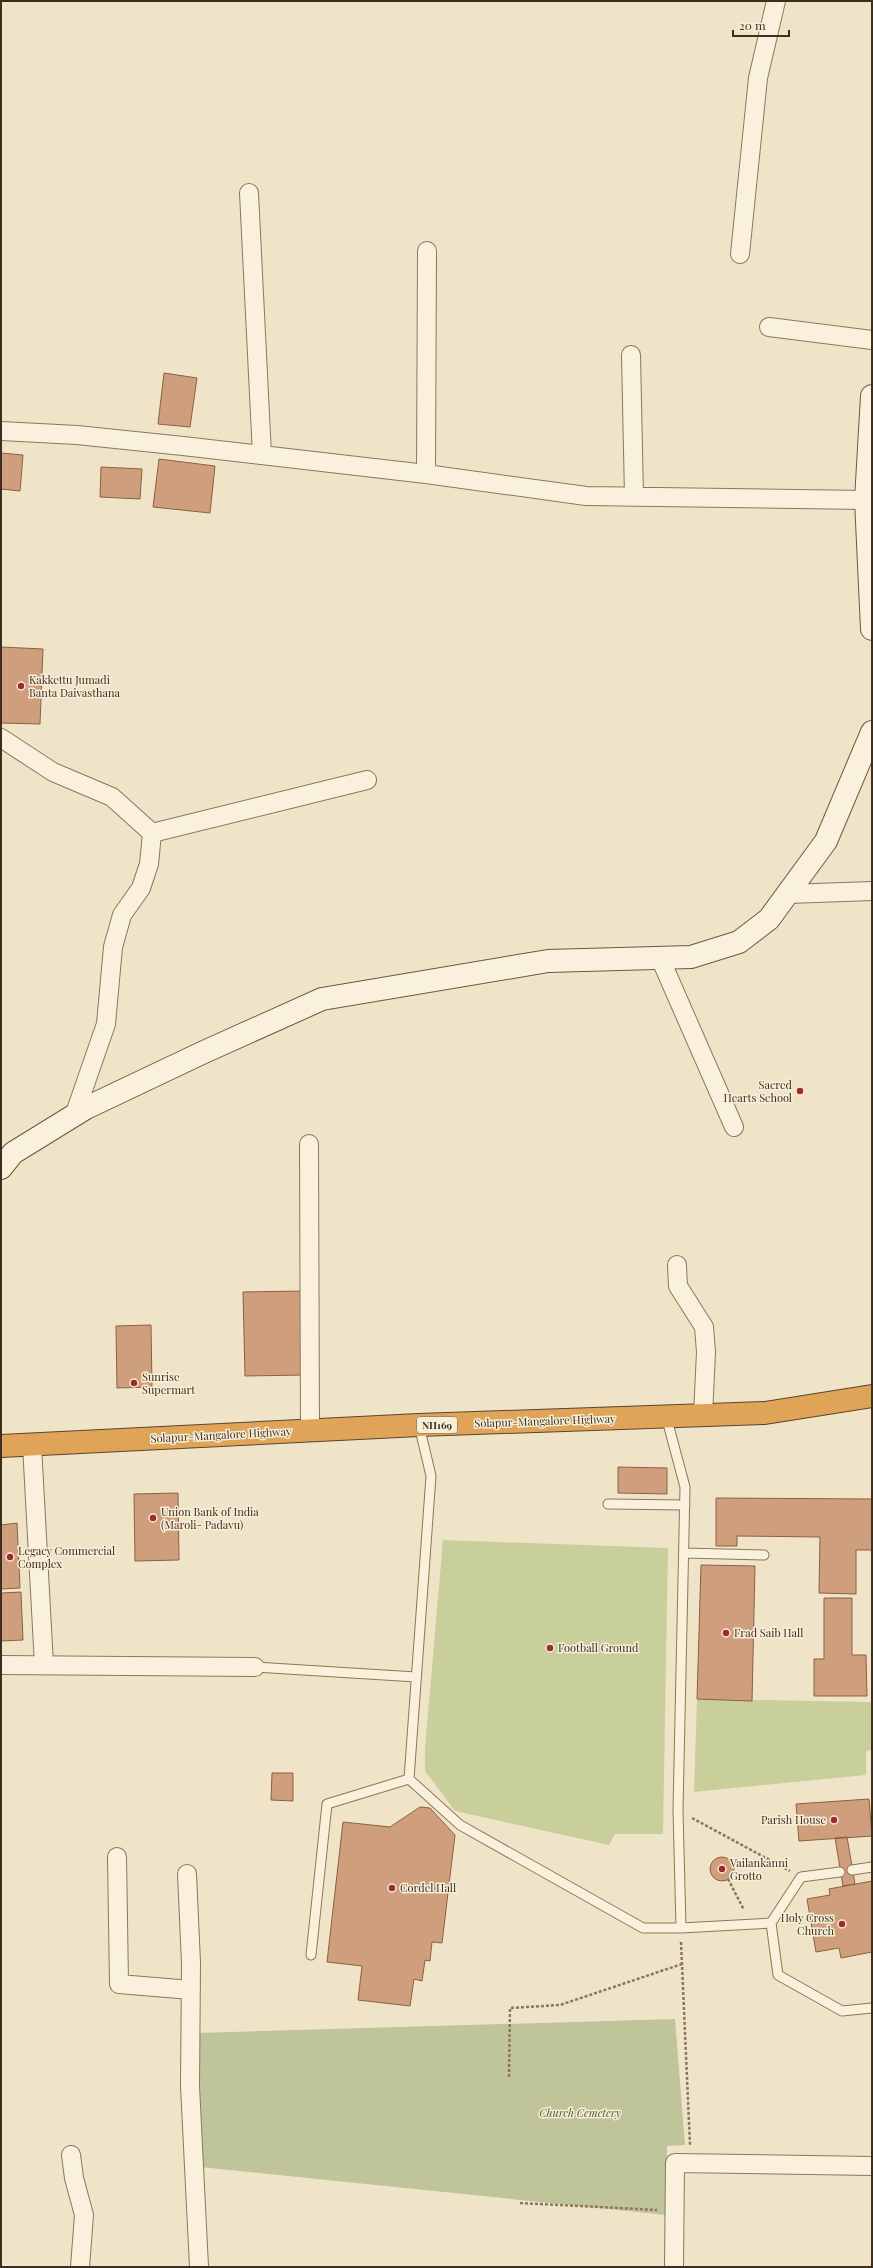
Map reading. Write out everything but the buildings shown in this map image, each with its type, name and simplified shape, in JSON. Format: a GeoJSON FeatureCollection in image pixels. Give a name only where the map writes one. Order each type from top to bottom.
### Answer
{"type":"FeatureCollection","features":[{"type":"Feature","properties":{"kind":"highway","name":"Solapur-Mangalore Highway"},"geometry":{"type":"LineString","coordinates":[[1,1446],[419,1425],[765,1413],[872,1396]]}},
{"type":"Feature","properties":{"kind":"street"},"geometry":{"type":"LineString","coordinates":[[740,254],[758,78],[776,1]]}},
{"type":"Feature","properties":{"kind":"street"},"geometry":{"type":"LineString","coordinates":[[248,193],[262,455]]}},
{"type":"Feature","properties":{"kind":"street"},"geometry":{"type":"LineString","coordinates":[[426,474],[427,251]]}},
{"type":"Feature","properties":{"kind":"street"},"geometry":{"type":"LineString","coordinates":[[769,327],[872,340]]}},
{"type":"Feature","properties":{"kind":"street"},"geometry":{"type":"LineString","coordinates":[[631,355],[634,497]]}},
{"type":"Feature","properties":{"kind":"street"},"geometry":{"type":"LineString","coordinates":[[871,622],[866,500],[872,396]]}},
{"type":"Feature","properties":{"kind":"street"},"geometry":{"type":"LineString","coordinates":[[1,431],[85,436],[262,455],[426,474],[586,496],[866,500]]}},
{"type":"Feature","properties":{"kind":"street"},"geometry":{"type":"LineString","coordinates":[[1,1168],[13,1153],[74,1116],[204,1052],[322,999],[548,961],[691,957],[739,942],[770,919],[826,841],[872,732]]}},
{"type":"Feature","properties":{"kind":"street"},"geometry":{"type":"LineString","coordinates":[[1,738],[53,772],[112,797],[152,833]]}},
{"type":"Feature","properties":{"kind":"street"},"geometry":{"type":"LineString","coordinates":[[152,833],[368,780]]}},
{"type":"Feature","properties":{"kind":"street"},"geometry":{"type":"LineString","coordinates":[[74,1116],[106,1024],[114,947],[122,915],[141,888],[149,864],[152,833]]}},
{"type":"Feature","properties":{"kind":"street"},"geometry":{"type":"LineString","coordinates":[[788,894],[872,891]]}},
{"type":"Feature","properties":{"kind":"street"},"geometry":{"type":"LineString","coordinates":[[660,958],[734,1127]]}},
{"type":"Feature","properties":{"kind":"street"},"geometry":{"type":"LineString","coordinates":[[309,1144],[310,1431]]}},
{"type":"Feature","properties":{"kind":"street"},"geometry":{"type":"LineString","coordinates":[[677,1265],[678,1286],[704,1327],[706,1352],[703,1415]]}},
{"type":"Feature","properties":{"kind":"street"},"geometry":{"type":"LineString","coordinates":[[32,1445],[44,1665]]}},
{"type":"Feature","properties":{"kind":"street"},"geometry":{"type":"LineString","coordinates":[[1,1664],[255,1667]]}},
{"type":"Feature","properties":{"kind":"street"},"geometry":{"type":"LineString","coordinates":[[117,1857],[119,1984],[191,1990]]}},
{"type":"Feature","properties":{"kind":"street"},"geometry":{"type":"LineString","coordinates":[[187,1874],[191,1990],[190,2086],[199,2267]]}},
{"type":"Feature","properties":{"kind":"street"},"geometry":{"type":"LineString","coordinates":[[72,2156],[74,2178],[84,2215],[80,2267]]}},
{"type":"Feature","properties":{"kind":"street"},"geometry":{"type":"LineString","coordinates":[[674,2267],[675,2163],[872,2166]]}},
{"type":"Feature","properties":{"kind":"lane"},"geometry":{"type":"LineString","coordinates":[[666,1416],[685,1487],[678,1810],[681,1928]]}},
{"type":"Feature","properties":{"kind":"lane"},"geometry":{"type":"LineString","coordinates":[[409,1779],[431,1476],[419,1425]]}},
{"type":"Feature","properties":{"kind":"lane"},"geometry":{"type":"LineString","coordinates":[[608,1504],[685,1505]]}},
{"type":"Feature","properties":{"kind":"lane"},"geometry":{"type":"LineString","coordinates":[[684,1553],[764,1555]]}},
{"type":"Feature","properties":{"kind":"lane"},"geometry":{"type":"LineString","coordinates":[[255,1667],[416,1677]]}},
{"type":"Feature","properties":{"kind":"lane"},"geometry":{"type":"LineString","coordinates":[[409,1779],[460,1825],[643,1928],[681,1928],[771,1923]]}},
{"type":"Feature","properties":{"kind":"lane"},"geometry":{"type":"LineString","coordinates":[[311,1955],[327,1804],[409,1779]]}},
{"type":"Feature","properties":{"kind":"lane"},"geometry":{"type":"LineString","coordinates":[[852,1870],[872,1867]]}},
{"type":"Feature","properties":{"kind":"lane"},"geometry":{"type":"LineString","coordinates":[[840,1872],[801,1877],[771,1923],[778,1975],[842,2011],[872,2008]]}},
{"type":"Feature","properties":{"kind":"path"},"geometry":{"type":"LineString","coordinates":[[678,1810],[801,1877]]}},
{"type":"Feature","properties":{"kind":"path"},"geometry":{"type":"LineString","coordinates":[[728,1879],[751,1924]]}},
{"type":"Feature","properties":{"kind":"path"},"geometry":{"type":"LineString","coordinates":[[681,1928],[691,2163]]}},
{"type":"Feature","properties":{"kind":"path"},"geometry":{"type":"LineString","coordinates":[[510,2077],[510,2008],[560,2005],[682,1964]]}},
{"type":"Feature","properties":{"kind":"path"},"geometry":{"type":"LineString","coordinates":[[520,2203],[660,2210]]}},
{"type":"Feature","properties":{"kind":"green space","name":"Football Ground"},"geometry":{"type":"Polygon","coordinates":[[[443,1540],[668,1548],[663,1834],[615,1834],[609,1845],[455,1811],[425,1771],[425,1748],[443,1540]]]}},
{"type":"Feature","properties":{"kind":"green space"},"geometry":{"type":"Polygon","coordinates":[[[697,1699],[872,1702],[872,1750],[866,1751],[866,1775],[694,1792],[697,1699]]]}},
{"type":"Feature","properties":{"kind":"green space","name":"Church Cemetery"},"geometry":{"type":"Polygon","coordinates":[[[675,2019],[685,2145],[667,2146],[667,2215],[200,2167],[198,2033],[675,2019]]]}},
{"type":"Feature","properties":{"kind":"place","name":"Kakkettu Jumadi Banta Daivasthana"},"geometry":{"type":"Point","coordinates":[21,686]}},
{"type":"Feature","properties":{"kind":"place","name":"Sacred Hearts School"},"geometry":{"type":"Point","coordinates":[800,1091]}},
{"type":"Feature","properties":{"kind":"place","name":"Sunrise Supermart"},"geometry":{"type":"Point","coordinates":[134,1383]}},
{"type":"Feature","properties":{"kind":"place","name":"Union Bank of India (Maroli- Padavu)"},"geometry":{"type":"Point","coordinates":[153,1518]}},
{"type":"Feature","properties":{"kind":"place","name":"Legacy Commercial Complex"},"geometry":{"type":"Point","coordinates":[10,1557]}},
{"type":"Feature","properties":{"kind":"place","name":"Frad Saib Hall"},"geometry":{"type":"Point","coordinates":[726,1633]}},
{"type":"Feature","properties":{"kind":"place","name":"Football Ground"},"geometry":{"type":"Point","coordinates":[550,1648]}},
{"type":"Feature","properties":{"kind":"place","name":"Parish House"},"geometry":{"type":"Point","coordinates":[834,1820]}},
{"type":"Feature","properties":{"kind":"place","name":"Vailankanni Grotto"},"geometry":{"type":"Point","coordinates":[722,1869]}},
{"type":"Feature","properties":{"kind":"place","name":"Cordel Hall"},"geometry":{"type":"Point","coordinates":[392,1888]}},
{"type":"Feature","properties":{"kind":"place","name":"Holy Cross Church"},"geometry":{"type":"Point","coordinates":[842,1924]}}]}
